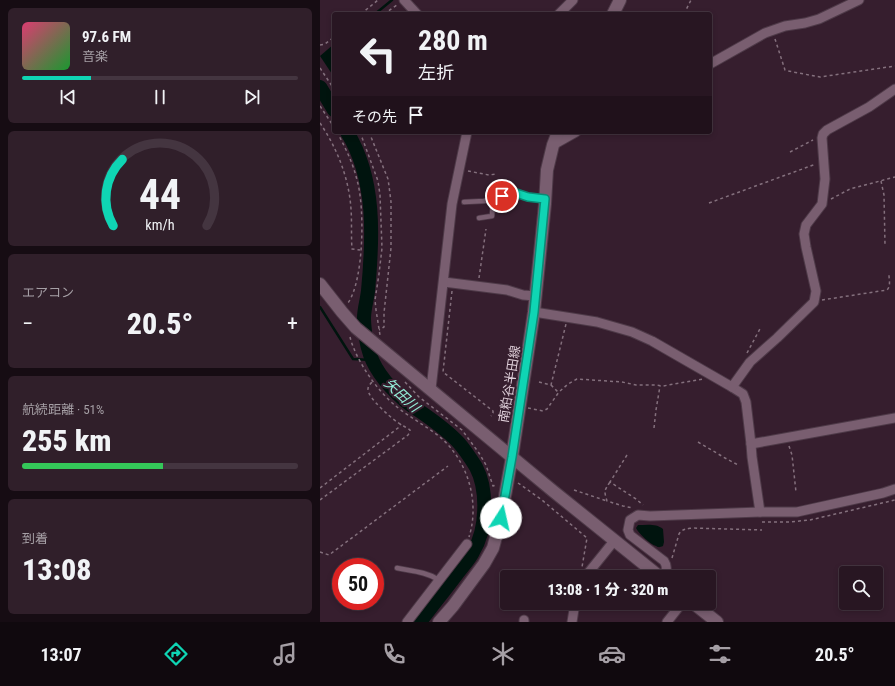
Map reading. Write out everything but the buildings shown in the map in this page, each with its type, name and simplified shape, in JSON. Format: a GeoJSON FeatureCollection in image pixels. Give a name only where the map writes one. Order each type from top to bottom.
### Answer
{"type":"FeatureCollection","features":[{"type":"Feature","properties":{"kind":"main road"},"geometry":{"type":"LineString","coordinates":[[614,12],[620,0]]}},
{"type":"Feature","properties":{"kind":"main road","name":"南粕谷半田線"},"geometry":{"type":"LineString","coordinates":[[439,622],[467,588],[484,564],[493,548],[501,518],[512,457],[534,312],[547,170],[557,134]]}},
{"type":"Feature","properties":{"kind":"main road"},"geometry":{"type":"LineString","coordinates":[[320,284],[354,326],[651,570]]}},
{"type":"Feature","properties":{"kind":"main road"},"geometry":{"type":"LineString","coordinates":[[702,610],[717,622]]}},
{"type":"Feature","properties":{"kind":"street"},"geometry":{"type":"LineString","coordinates":[[561,12],[573,0]]}},
{"type":"Feature","properties":{"kind":"street"},"geometry":{"type":"LineString","coordinates":[[712,63],[764,33],[785,26],[819,19],[860,0]]}},
{"type":"Feature","properties":{"kind":"street"},"geometry":{"type":"LineString","coordinates":[[401,2],[414,12]]}},
{"type":"Feature","properties":{"kind":"street"},"geometry":{"type":"LineString","coordinates":[[732,387],[750,362],[814,302],[816,291],[804,234],[806,225],[820,207],[822,201],[825,179],[823,134],[827,130],[869,107],[895,89]]}},
{"type":"Feature","properties":{"kind":"street"},"geometry":{"type":"LineString","coordinates":[[430,389],[448,282],[452,204],[467,134]]}},
{"type":"Feature","properties":{"kind":"street"},"geometry":{"type":"LineString","coordinates":[[553,145],[572,134]]}},
{"type":"Feature","properties":{"kind":"street"},"geometry":{"type":"LineString","coordinates":[[448,282],[478,285],[507,290],[523,295],[535,296]]}},
{"type":"Feature","properties":{"kind":"street"},"geometry":{"type":"LineString","coordinates":[[534,312],[597,322],[632,332],[652,341],[743,394],[746,402],[760,512]]}},
{"type":"Feature","properties":{"kind":"street"},"geometry":{"type":"LineString","coordinates":[[751,444],[895,418]]}},
{"type":"Feature","properties":{"kind":"street"},"geometry":{"type":"LineString","coordinates":[[667,570],[667,566],[664,561],[630,535],[628,530],[630,520],[638,515],[650,516],[797,512],[895,489]]}},
{"type":"Feature","properties":{"kind":"street"},"geometry":{"type":"LineString","coordinates":[[586,570],[614,541]]}},
{"type":"Feature","properties":{"kind":"street"},"geometry":{"type":"LineString","coordinates":[[406,622],[440,580],[466,544]]}},
{"type":"Feature","properties":{"kind":"street"},"geometry":{"type":"LineString","coordinates":[[572,622],[574,610]]}},
{"type":"Feature","properties":{"kind":"street"},"geometry":{"type":"LineString","coordinates":[[667,622],[676,610]]}},
{"type":"Feature","properties":{"kind":"lane"},"geometry":{"type":"LineString","coordinates":[[464,202],[484,201],[516,193],[528,197],[545,199]]}},
{"type":"Feature","properties":{"kind":"lane"},"geometry":{"type":"LineString","coordinates":[[479,218],[494,217],[493,199]]}},
{"type":"Feature","properties":{"kind":"lane"},"geometry":{"type":"LineString","coordinates":[[397,568],[422,572],[440,580]]}},
{"type":"Feature","properties":{"kind":"path"},"geometry":{"type":"LineString","coordinates":[[363,12],[378,0]]}},
{"type":"Feature","properties":{"kind":"path"},"geometry":{"type":"LineString","coordinates":[[685,12],[691,0]]}},
{"type":"Feature","properties":{"kind":"path"},"geometry":{"type":"LineString","coordinates":[[387,12],[401,2]]}},
{"type":"Feature","properties":{"kind":"path"},"geometry":{"type":"LineString","coordinates":[[773,30],[785,70],[788,72],[820,77],[895,66]]}},
{"type":"Feature","properties":{"kind":"path"},"geometry":{"type":"LineString","coordinates":[[320,45],[325,44],[332,39]]}},
{"type":"Feature","properties":{"kind":"path"},"geometry":{"type":"LineString","coordinates":[[320,68],[332,86]]}},
{"type":"Feature","properties":{"kind":"path"},"geometry":{"type":"LineString","coordinates":[[320,106],[332,124]]}},
{"type":"Feature","properties":{"kind":"path"},"geometry":{"type":"LineString","coordinates":[[320,123],[334,144],[347,179],[351,209],[352,249],[360,250]]}},
{"type":"Feature","properties":{"kind":"path"},"geometry":{"type":"LineString","coordinates":[[338,134],[344,144],[358,181],[362,221],[358,277],[349,301],[342,312]]}},
{"type":"Feature","properties":{"kind":"path"},"geometry":{"type":"LineString","coordinates":[[361,134],[378,181],[380,195],[382,248],[375,300],[382,344],[378,346]]}},
{"type":"Feature","properties":{"kind":"path"},"geometry":{"type":"LineString","coordinates":[[371,134],[388,179],[391,202],[391,248],[384,313],[384,327],[379,330]]}},
{"type":"Feature","properties":{"kind":"path"},"geometry":{"type":"LineString","coordinates":[[790,152],[822,138]]}},
{"type":"Feature","properties":{"kind":"path"},"geometry":{"type":"LineString","coordinates":[[709,203],[824,162]]}},
{"type":"Feature","properties":{"kind":"path"},"geometry":{"type":"LineString","coordinates":[[460,168],[481,174],[496,174]]}},
{"type":"Feature","properties":{"kind":"path"},"geometry":{"type":"LineString","coordinates":[[822,201],[826,202],[850,189],[895,177]]}},
{"type":"Feature","properties":{"kind":"path"},"geometry":{"type":"LineString","coordinates":[[881,181],[884,195],[885,245]]}},
{"type":"Feature","properties":{"kind":"path"},"geometry":{"type":"LineString","coordinates":[[478,285],[486,229]]}},
{"type":"Feature","properties":{"kind":"path"},"geometry":{"type":"LineString","coordinates":[[814,302],[887,290],[889,288],[889,275]]}},
{"type":"Feature","properties":{"kind":"path"},"geometry":{"type":"LineString","coordinates":[[448,282],[443,372],[493,411],[491,416]]}},
{"type":"Feature","properties":{"kind":"path"},"geometry":{"type":"LineString","coordinates":[[551,384],[567,322],[570,317]]}},
{"type":"Feature","properties":{"kind":"path"},"geometry":{"type":"LineString","coordinates":[[354,326],[350,333],[353,347],[373,381],[397,407],[441,438],[459,460],[467,476],[474,509],[473,524],[466,544]]}},
{"type":"Feature","properties":{"kind":"path"},"geometry":{"type":"LineString","coordinates":[[519,407],[543,411],[549,407],[559,392],[568,384],[577,379],[622,382],[636,385],[664,386],[700,381],[713,376]]}},
{"type":"Feature","properties":{"kind":"path"},"geometry":{"type":"LineString","coordinates":[[320,500],[410,432],[410,430],[385,412],[370,396],[368,386],[373,381]]}},
{"type":"Feature","properties":{"kind":"path"},"geometry":{"type":"LineString","coordinates":[[405,382],[419,397],[462,430],[486,465],[493,486],[503,483],[508,479],[517,482],[542,500],[587,538],[583,570]]}},
{"type":"Feature","properties":{"kind":"path"},"geometry":{"type":"LineString","coordinates":[[539,382],[551,384],[559,392]]}},
{"type":"Feature","properties":{"kind":"path"},"geometry":{"type":"LineString","coordinates":[[654,428],[660,386]]}},
{"type":"Feature","properties":{"kind":"path"},"geometry":{"type":"LineString","coordinates":[[320,488],[398,428],[401,424]]}},
{"type":"Feature","properties":{"kind":"path"},"geometry":{"type":"LineString","coordinates":[[787,437],[792,455],[796,492]]}},
{"type":"Feature","properties":{"kind":"path"},"geometry":{"type":"LineString","coordinates":[[698,442],[738,464]]}},
{"type":"Feature","properties":{"kind":"path"},"geometry":{"type":"LineString","coordinates":[[607,501],[605,492],[606,488],[627,455]]}},
{"type":"Feature","properties":{"kind":"path"},"geometry":{"type":"LineString","coordinates":[[320,552],[329,555],[448,466]]}},
{"type":"Feature","properties":{"kind":"path"},"geometry":{"type":"LineString","coordinates":[[610,482],[643,505]]}},
{"type":"Feature","properties":{"kind":"path"},"geometry":{"type":"LineString","coordinates":[[574,490],[623,506],[636,508]]}},
{"type":"Feature","properties":{"kind":"path"},"geometry":{"type":"LineString","coordinates":[[762,522],[810,520],[895,500]]}},
{"type":"Feature","properties":{"kind":"path"},"geometry":{"type":"LineString","coordinates":[[667,566],[670,564],[672,559],[678,534],[683,529],[762,530]]}},
{"type":"Feature","properties":{"kind":"shaded area"},"geometry":{"type":"Polygon","coordinates":[[[332,46],[332,74],[320,56],[332,46]]]}},
{"type":"Feature","properties":{"kind":"shaded area"},"geometry":{"type":"Polygon","coordinates":[[[638,525],[654,525],[663,529],[663,546],[658,547],[642,536],[636,528],[638,525]]]}},
{"type":"Feature","properties":{"kind":"waterway"},"geometry":{"type":"LineString","coordinates":[[377,12],[392,0]]}},
{"type":"Feature","properties":{"kind":"waterway","name":"矢田川"},"geometry":{"type":"LineString","coordinates":[[320,87],[332,107]]}},
{"type":"Feature","properties":{"kind":"waterway","name":"矢田川"},"geometry":{"type":"LineString","coordinates":[[348,134],[363,169],[368,189],[370,209],[371,250],[368,291],[364,311],[364,325],[370,356],[382,377],[398,395],[441,426],[459,443],[476,467],[483,487],[483,522],[478,543],[467,561],[420,622]]}},
{"type":"Feature","properties":{"kind":"waterway"},"geometry":{"type":"LineString","coordinates":[[320,307],[353,359],[371,360]]}},
{"type":"Feature","properties":{"kind":"route"},"geometry":{"type":"LineString","coordinates":[[501,518],[512,457],[534,312],[545,199],[528,197],[516,193],[502,196]]}}]}
